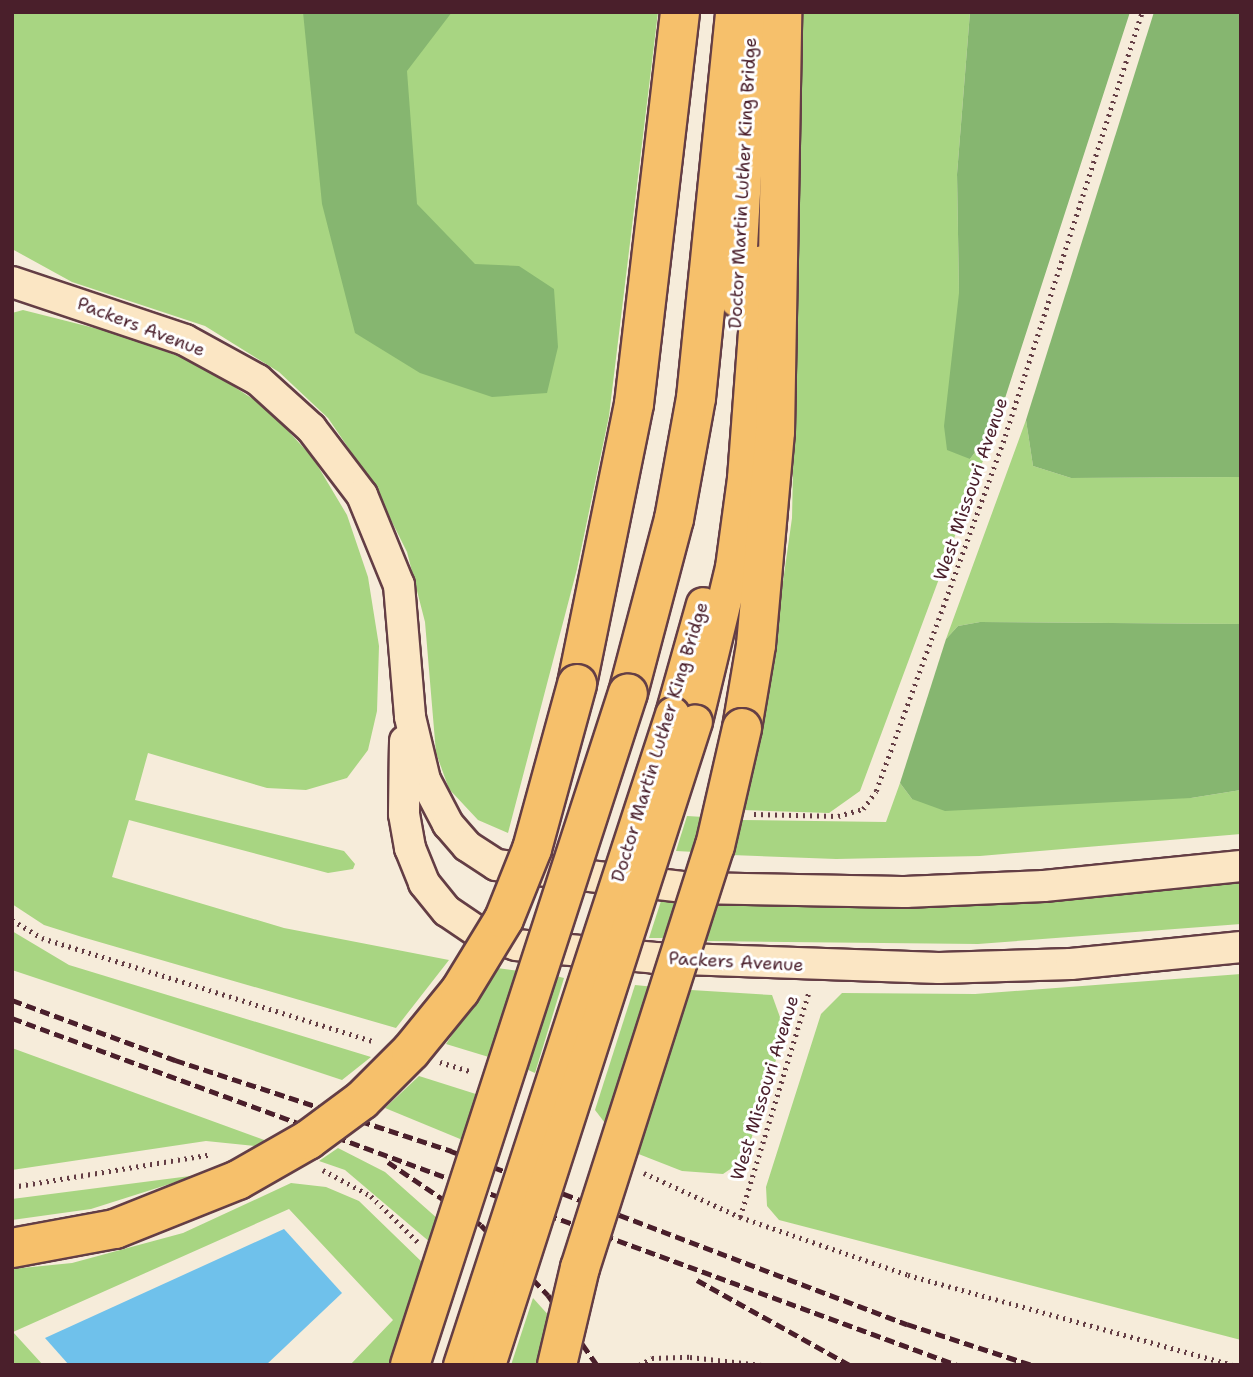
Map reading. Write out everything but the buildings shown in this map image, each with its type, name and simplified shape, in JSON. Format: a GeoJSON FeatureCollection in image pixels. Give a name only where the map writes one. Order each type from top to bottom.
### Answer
{"type":"FeatureCollection","features":[{"type":"Feature","properties":{"kind":"highway"},"geometry":{"type":"LineString","coordinates":[[12,1248],[115,1229],[238,1180],[319,1132],[362,1100],[411,1051],[460,991],[504,919],[532,849],[577,684],[634,404],[680,12]]}},
{"type":"Feature","properties":{"kind":"highway"},"geometry":{"type":"LineString","coordinates":[[410,1365],[628,693],[674,519],[696,398],[734,12]]}},
{"type":"Feature","properties":{"kind":"highway"},"geometry":{"type":"LineString","coordinates":[[556,1365],[580,1268],[715,846],[742,728],[756,645],[775,432],[782,12]]}},
{"type":"Feature","properties":{"kind":"main road","name":"Doctor Martin Luther King Bridge"},"geometry":{"type":"LineString","coordinates":[[488,1365],[684,718],[720,498],[753,12]]}},
{"type":"Feature","properties":{"kind":"main road","name":"Doctor Martin Luther King Bridge"},"geometry":{"type":"LineString","coordinates":[[460,1365],[725,603],[744,478],[775,12]]}},
{"type":"Feature","properties":{"kind":"main road","name":"Packers Avenue"},"geometry":{"type":"LineString","coordinates":[[12,282],[185,340],[258,380],[311,428],[362,495],[399,585],[410,717],[425,780],[448,824],[467,846],[496,864],[693,888],[905,892],[1044,886],[1241,866]]}},
{"type":"Feature","properties":{"kind":"main road","name":"Packers Avenue"},"geometry":{"type":"LineString","coordinates":[[410,717],[404,745],[404,814],[410,848],[424,883],[447,911],[481,934],[516,946],[583,953],[816,966],[1072,964],[1241,947]]}},
{"type":"Feature","properties":{"kind":"path","name":"West Missouri Avenue"},"geometry":{"type":"LineString","coordinates":[[745,813],[838,816],[863,810],[876,791],[1005,436],[1142,12]]}},
{"type":"Feature","properties":{"kind":"path","name":"West Missouri Avenue"},"geometry":{"type":"LineString","coordinates":[[740,1217],[816,966]]}},
{"type":"Feature","properties":{"kind":"path"},"geometry":{"type":"LineString","coordinates":[[12,1186],[221,1154]]}},
{"type":"Feature","properties":{"kind":"path"},"geometry":{"type":"LineString","coordinates":[[317,1168],[371,1196],[422,1246]]}},
{"type":"Feature","properties":{"kind":"path"},"geometry":{"type":"LineString","coordinates":[[639,1365],[652,1358],[690,1357],[762,1365]]}},
{"type":"Feature","properties":{"kind":"green space"},"geometry":{"type":"Polygon","coordinates":[[[12,12],[658,12],[609,416],[577,569],[508,833],[478,820],[449,789],[436,753],[425,622],[407,552],[373,484],[328,418],[279,372],[205,326],[72,282],[12,249],[12,12]]]}},
{"type":"Feature","properties":{"kind":"green space"},"geometry":{"type":"Polygon","coordinates":[[[303,12],[452,12],[407,71],[417,204],[475,264],[519,266],[554,289],[558,347],[547,393],[492,397],[420,373],[355,333],[322,204],[303,12]]]}},
{"type":"Feature","properties":{"kind":"green space"},"geometry":{"type":"Polygon","coordinates":[[[803,12],[970,12],[957,174],[959,293],[970,459],[997,423],[860,791],[829,813],[743,810],[762,730],[792,518],[803,12]]]}},
{"type":"Feature","properties":{"kind":"green space"},"geometry":{"type":"Polygon","coordinates":[[[970,12],[1130,12],[997,423],[970,459],[947,450],[944,426],[959,293],[957,174],[970,12]]]}},
{"type":"Feature","properties":{"kind":"green space"},"geometry":{"type":"Polygon","coordinates":[[[1154,12],[1241,12],[1241,477],[1071,478],[1033,466],[1026,420],[1154,12]]]}},
{"type":"Feature","properties":{"kind":"green space"},"geometry":{"type":"Polygon","coordinates":[[[23,310],[122,335],[199,364],[267,408],[313,458],[347,515],[368,577],[379,646],[377,711],[368,750],[347,778],[306,790],[267,788],[148,753],[135,800],[344,851],[355,864],[353,869],[328,873],[129,820],[112,877],[284,928],[449,960],[396,1028],[44,925],[12,904],[12,313],[23,310]]]}},
{"type":"Feature","properties":{"kind":"green space"},"geometry":{"type":"Polygon","coordinates":[[[1026,420],[1033,466],[1071,478],[1241,477],[1241,624],[980,622],[958,626],[946,639],[1026,420]]]}},
{"type":"Feature","properties":{"kind":"green space"},"geometry":{"type":"Polygon","coordinates":[[[980,622],[1241,624],[1241,790],[1191,798],[945,811],[912,799],[900,783],[946,639],[958,626],[980,622]]]}},
{"type":"Feature","properties":{"kind":"green space"},"geometry":{"type":"Polygon","coordinates":[[[900,783],[912,799],[1191,798],[1241,790],[1241,834],[980,856],[836,859],[731,855],[741,820],[886,822],[900,783]]]}},
{"type":"Feature","properties":{"kind":"green space"},"geometry":{"type":"Polygon","coordinates":[[[687,816],[704,817],[695,852],[676,851],[687,816]]]}},
{"type":"Feature","properties":{"kind":"green space"},"geometry":{"type":"Polygon","coordinates":[[[1241,881],[1241,924],[978,944],[705,941],[716,903],[902,908],[1016,903],[1241,881]]]}},
{"type":"Feature","properties":{"kind":"green space"},"geometry":{"type":"Polygon","coordinates":[[[661,901],[680,902],[669,938],[649,938],[661,901]]]}},
{"type":"Feature","properties":{"kind":"green space"},"geometry":{"type":"Polygon","coordinates":[[[12,931],[69,965],[371,1057],[342,1080],[12,970],[12,931]]]}},
{"type":"Feature","properties":{"kind":"green space"},"geometry":{"type":"Polygon","coordinates":[[[497,968],[519,971],[492,1058],[446,1044],[497,968]]]}},
{"type":"Feature","properties":{"kind":"green space"},"geometry":{"type":"Polygon","coordinates":[[[1241,974],[1241,1340],[779,1220],[767,1206],[766,1187],[821,1014],[842,993],[975,994],[1241,974]]]}},
{"type":"Feature","properties":{"kind":"green space"},"geometry":{"type":"Polygon","coordinates":[[[556,976],[564,978],[535,1073],[526,1069],[556,976]]]}},
{"type":"Feature","properties":{"kind":"green space"},"geometry":{"type":"Polygon","coordinates":[[[635,985],[655,987],[608,1127],[595,1110],[635,985]]]}},
{"type":"Feature","properties":{"kind":"green space"},"geometry":{"type":"Polygon","coordinates":[[[691,990],[772,995],[785,1031],[745,1159],[723,1174],[682,1171],[636,1153],[691,990]]]}},
{"type":"Feature","properties":{"kind":"green space"},"geometry":{"type":"Polygon","coordinates":[[[12,1048],[267,1141],[255,1146],[206,1141],[12,1170],[12,1048]]]}},
{"type":"Feature","properties":{"kind":"green space"},"geometry":{"type":"Polygon","coordinates":[[[419,1076],[479,1095],[465,1141],[385,1108],[419,1076]]]}},
{"type":"Feature","properties":{"kind":"green space"},"geometry":{"type":"Polygon","coordinates":[[[338,1148],[385,1172],[438,1219],[431,1243],[345,1170],[319,1161],[338,1148]]]}},
{"type":"Feature","properties":{"kind":"green space"},"geometry":{"type":"Polygon","coordinates":[[[198,1175],[91,1209],[12,1220],[12,1199],[198,1175]]]}},
{"type":"Feature","properties":{"kind":"green space"},"geometry":{"type":"Polygon","coordinates":[[[291,1183],[326,1187],[359,1201],[426,1266],[393,1365],[350,1365],[393,1320],[289,1209],[13,1332],[43,1365],[12,1365],[12,1269],[72,1263],[183,1233],[291,1183]]]}},
{"type":"Feature","properties":{"kind":"green space"},"geometry":{"type":"Polygon","coordinates":[[[533,1298],[551,1318],[541,1365],[511,1365],[533,1298]]]}},
{"type":"Feature","properties":{"kind":"water"},"geometry":{"type":"Polygon","coordinates":[[[284,1229],[342,1293],[266,1365],[69,1365],[45,1338],[284,1229]]]}},
{"type":"Feature","properties":{"kind":"railway"},"geometry":{"type":"LineString","coordinates":[[12,1000],[175,1060],[451,1151],[907,1324],[1032,1365]]}},
{"type":"Feature","properties":{"kind":"railway"},"geometry":{"type":"LineString","coordinates":[[12,1018],[957,1365]]}},
{"type":"Feature","properties":{"kind":"railway"},"geometry":{"type":"LineString","coordinates":[[388,1162],[481,1225],[548,1295],[597,1365]]}},
{"type":"Feature","properties":{"kind":"railway"},"geometry":{"type":"LineString","coordinates":[[697,1280],[850,1365]]}}]}
